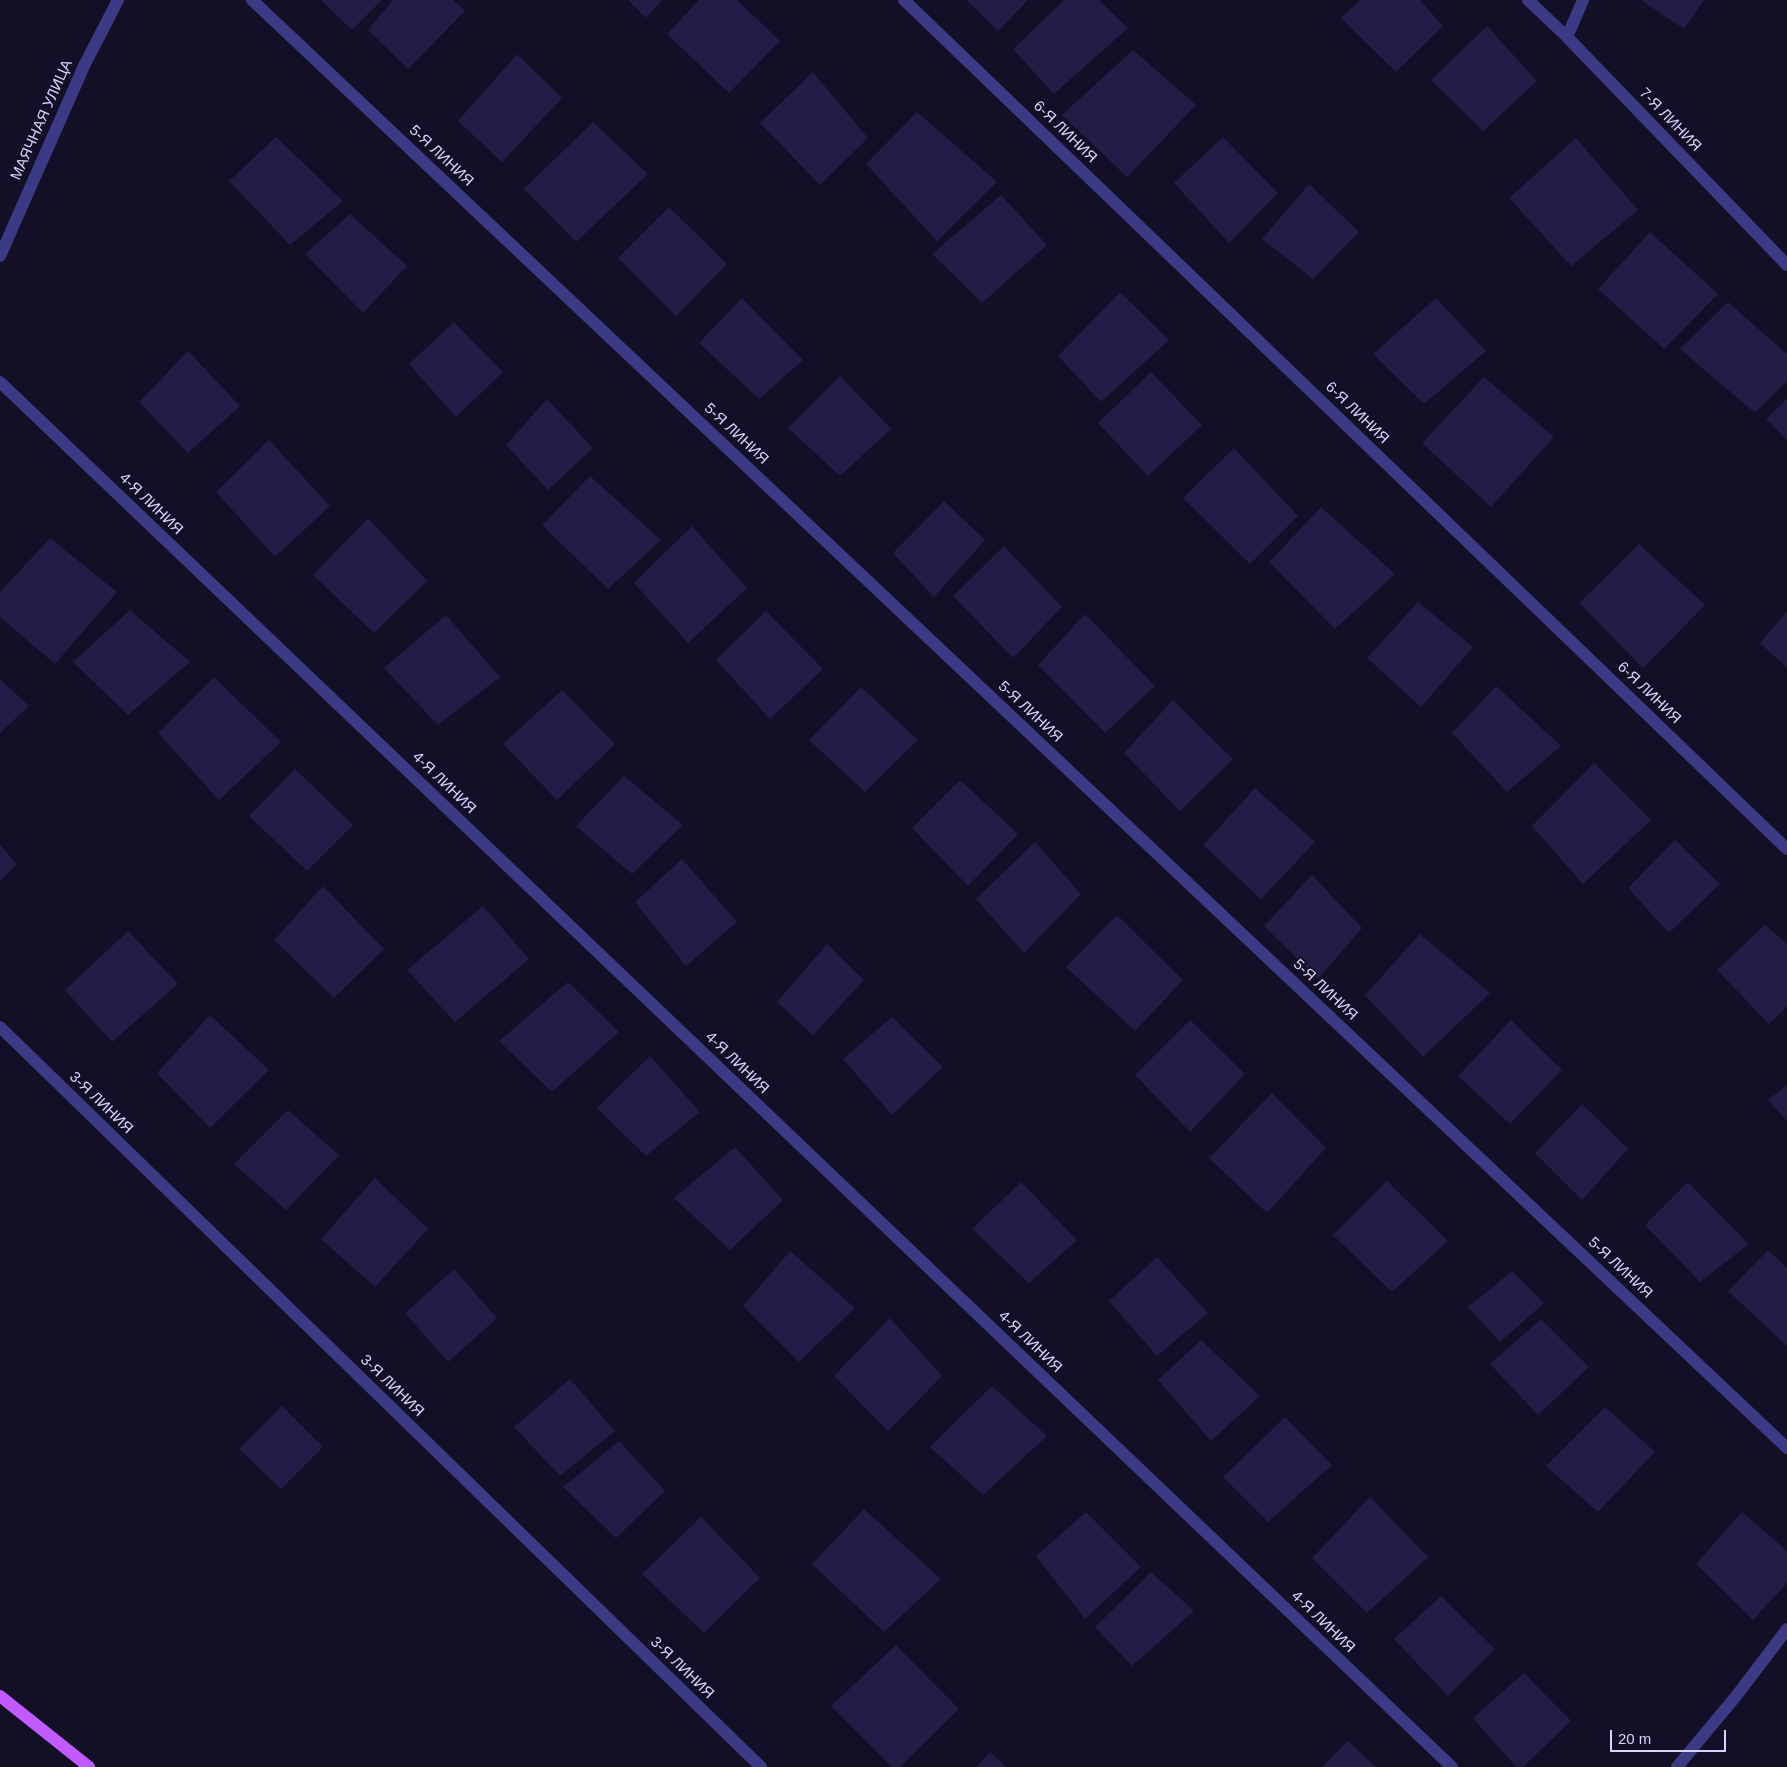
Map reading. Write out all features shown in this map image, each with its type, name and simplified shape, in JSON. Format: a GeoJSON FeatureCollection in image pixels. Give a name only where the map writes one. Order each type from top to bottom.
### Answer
{"type":"FeatureCollection","features":[{"type":"Feature","properties":{"kind":"main road"},"geometry":{"type":"LineString","coordinates":[[0,1696],[90,1767]]}},
{"type":"Feature","properties":{"kind":"street","name":"МАЯЧНАЯ УЛИЦА"},"geometry":{"type":"LineString","coordinates":[[0,256],[84,66],[118,0]]}},
{"type":"Feature","properties":{"kind":"street","name":"5-Я ЛИНИЯ"},"geometry":{"type":"LineString","coordinates":[[252,0],[1787,1448]]}},
{"type":"Feature","properties":{"kind":"street","name":"6-Я ЛИНИЯ"},"geometry":{"type":"LineString","coordinates":[[904,0],[1787,849]]}},
{"type":"Feature","properties":{"kind":"street","name":"7-Я ЛИНИЯ"},"geometry":{"type":"LineString","coordinates":[[1528,0],[1567,36],[1787,265]]}},
{"type":"Feature","properties":{"kind":"street"},"geometry":{"type":"LineString","coordinates":[[1567,36],[1583,0]]}},
{"type":"Feature","properties":{"kind":"street","name":"4-Я ЛИНИЯ"},"geometry":{"type":"LineString","coordinates":[[0,382],[1452,1767]]}},
{"type":"Feature","properties":{"kind":"street","name":"3-Я ЛИНИЯ"},"geometry":{"type":"LineString","coordinates":[[0,1028],[761,1767]]}},
{"type":"Feature","properties":{"kind":"street"},"geometry":{"type":"LineString","coordinates":[[1677,1767],[1737,1695],[1787,1629]]}},
{"type":"Feature","properties":{"kind":"building"},"geometry":{"type":"Polygon","coordinates":[[[321,0],[382,0],[352,30],[321,0]]]}},
{"type":"Feature","properties":{"kind":"building"},"geometry":{"type":"Polygon","coordinates":[[[393,0],[453,0],[465,11],[408,69],[368,30],[393,0]]]}},
{"type":"Feature","properties":{"kind":"building"},"geometry":{"type":"Polygon","coordinates":[[[628,0],[662,0],[646,18],[628,0]]]}},
{"type":"Feature","properties":{"kind":"building"},"geometry":{"type":"Polygon","coordinates":[[[699,0],[737,0],[780,41],[729,93],[667,34],[699,0]]]}},
{"type":"Feature","properties":{"kind":"building"},"geometry":{"type":"Polygon","coordinates":[[[966,0],[1028,0],[998,31],[966,0]]]}},
{"type":"Feature","properties":{"kind":"building"},"geometry":{"type":"Polygon","coordinates":[[[1064,0],[1099,0],[1128,28],[1054,94],[1013,49],[1064,0]]]}},
{"type":"Feature","properties":{"kind":"building"},"geometry":{"type":"Polygon","coordinates":[[[1360,0],[1420,0],[1443,26],[1396,72],[1341,18],[1360,0]]]}},
{"type":"Feature","properties":{"kind":"building"},"geometry":{"type":"Polygon","coordinates":[[[1641,0],[1704,0],[1684,29],[1641,0]]]}},
{"type":"Feature","properties":{"kind":"building"},"geometry":{"type":"Polygon","coordinates":[[[1487,26],[1537,81],[1483,131],[1431,80],[1487,26]]]}},
{"type":"Feature","properties":{"kind":"building"},"geometry":{"type":"Polygon","coordinates":[[[1133,50],[1196,105],[1127,177],[1062,115],[1133,50]]]}},
{"type":"Feature","properties":{"kind":"building"},"geometry":{"type":"Polygon","coordinates":[[[517,54],[562,98],[502,162],[458,121],[517,54]]]}},
{"type":"Feature","properties":{"kind":"building"},"geometry":{"type":"Polygon","coordinates":[[[813,72],[868,138],[820,185],[760,123],[813,72]]]}},
{"type":"Feature","properties":{"kind":"building"},"geometry":{"type":"Polygon","coordinates":[[[917,112],[997,182],[937,241],[866,164],[917,112]]]}},
{"type":"Feature","properties":{"kind":"building"},"geometry":{"type":"Polygon","coordinates":[[[593,122],[648,174],[576,242],[524,189],[593,122]]]}},
{"type":"Feature","properties":{"kind":"building"},"geometry":{"type":"Polygon","coordinates":[[[276,137],[343,201],[290,245],[229,181],[276,137]]]}},
{"type":"Feature","properties":{"kind":"building"},"geometry":{"type":"Polygon","coordinates":[[[1223,137],[1278,193],[1229,243],[1174,183],[1223,137]]]}},
{"type":"Feature","properties":{"kind":"building"},"geometry":{"type":"Polygon","coordinates":[[[1576,138],[1638,210],[1571,266],[1509,198],[1576,138]]]}},
{"type":"Feature","properties":{"kind":"building"},"geometry":{"type":"Polygon","coordinates":[[[1309,184],[1359,232],[1313,279],[1262,239],[1309,184]]]}},
{"type":"Feature","properties":{"kind":"building"},"geometry":{"type":"Polygon","coordinates":[[[1001,195],[1047,245],[982,303],[932,254],[1001,195]]]}},
{"type":"Feature","properties":{"kind":"building"},"geometry":{"type":"Polygon","coordinates":[[[669,207],[727,264],[676,316],[618,258],[669,207]]]}},
{"type":"Feature","properties":{"kind":"building"},"geometry":{"type":"Polygon","coordinates":[[[350,214],[407,266],[363,313],[305,254],[350,214]]]}},
{"type":"Feature","properties":{"kind":"building"},"geometry":{"type":"Polygon","coordinates":[[[1650,232],[1718,294],[1664,349],[1598,289],[1650,232]]]}},
{"type":"Feature","properties":{"kind":"building"},"geometry":{"type":"Polygon","coordinates":[[[1120,292],[1169,340],[1101,402],[1058,356],[1120,292]]]}},
{"type":"Feature","properties":{"kind":"building"},"geometry":{"type":"Polygon","coordinates":[[[742,298],[803,360],[759,399],[699,343],[742,298]]]}},
{"type":"Feature","properties":{"kind":"building"},"geometry":{"type":"Polygon","coordinates":[[[1436,298],[1486,351],[1424,404],[1373,354],[1436,298]]]}},
{"type":"Feature","properties":{"kind":"building"},"geometry":{"type":"Polygon","coordinates":[[[1728,302],[1787,354],[1787,381],[1755,413],[1680,349],[1728,302]]]}},
{"type":"Feature","properties":{"kind":"building"},"geometry":{"type":"Polygon","coordinates":[[[454,322],[503,372],[456,417],[409,364],[454,322]]]}},
{"type":"Feature","properties":{"kind":"building"},"geometry":{"type":"Polygon","coordinates":[[[188,351],[240,406],[188,453],[139,402],[188,351]]]}},
{"type":"Feature","properties":{"kind":"building"},"geometry":{"type":"Polygon","coordinates":[[[1151,372],[1202,425],[1148,476],[1098,423],[1151,372]]]}},
{"type":"Feature","properties":{"kind":"building"},"geometry":{"type":"Polygon","coordinates":[[[840,376],[891,429],[840,476],[788,428],[840,376]]]}},
{"type":"Feature","properties":{"kind":"building"},"geometry":{"type":"Polygon","coordinates":[[[1484,377],[1554,437],[1491,507],[1422,443],[1484,377]]]}},
{"type":"Feature","properties":{"kind":"building"},"geometry":{"type":"Polygon","coordinates":[[[547,399],[593,448],[548,490],[506,445],[547,399]]]}},
{"type":"Feature","properties":{"kind":"building"},"geometry":{"type":"Polygon","coordinates":[[[1787,399],[1787,440],[1766,419],[1787,399]]]}},
{"type":"Feature","properties":{"kind":"building"},"geometry":{"type":"Polygon","coordinates":[[[269,440],[330,506],[275,557],[216,492],[269,440]]]}},
{"type":"Feature","properties":{"kind":"building"},"geometry":{"type":"Polygon","coordinates":[[[1234,448],[1298,516],[1250,564],[1183,498],[1234,448]]]}},
{"type":"Feature","properties":{"kind":"building"},"geometry":{"type":"Polygon","coordinates":[[[590,476],[661,540],[608,589],[542,525],[590,476]]]}},
{"type":"Feature","properties":{"kind":"building"},"geometry":{"type":"Polygon","coordinates":[[[944,501],[985,540],[934,597],[893,553],[944,501]]]}},
{"type":"Feature","properties":{"kind":"building"},"geometry":{"type":"Polygon","coordinates":[[[1321,507],[1395,574],[1335,629],[1269,562],[1321,507]]]}},
{"type":"Feature","properties":{"kind":"building"},"geometry":{"type":"Polygon","coordinates":[[[368,518],[427,581],[374,633],[313,575],[368,518]]]}},
{"type":"Feature","properties":{"kind":"building"},"geometry":{"type":"Polygon","coordinates":[[[692,526],[747,588],[688,643],[634,583],[692,526]]]}},
{"type":"Feature","properties":{"kind":"building"},"geometry":{"type":"Polygon","coordinates":[[[50,538],[117,592],[55,664],[0,617],[0,592],[50,538]]]}},
{"type":"Feature","properties":{"kind":"building"},"geometry":{"type":"Polygon","coordinates":[[[1639,544],[1705,605],[1643,668],[1579,603],[1639,544]]]}},
{"type":"Feature","properties":{"kind":"building"},"geometry":{"type":"Polygon","coordinates":[[[1004,546],[1062,607],[1013,658],[953,596],[1004,546]]]}},
{"type":"Feature","properties":{"kind":"building"},"geometry":{"type":"Polygon","coordinates":[[[1418,602],[1473,647],[1421,707],[1367,658],[1418,602]]]}},
{"type":"Feature","properties":{"kind":"building"},"geometry":{"type":"Polygon","coordinates":[[[130,610],[190,662],[128,715],[73,662],[130,610]]]}},
{"type":"Feature","properties":{"kind":"building"},"geometry":{"type":"Polygon","coordinates":[[[766,611],[823,669],[770,719],[716,660],[766,611]]]}},
{"type":"Feature","properties":{"kind":"building"},"geometry":{"type":"Polygon","coordinates":[[[1787,611],[1787,668],[1760,643],[1787,611]]]}},
{"type":"Feature","properties":{"kind":"building"},"geometry":{"type":"Polygon","coordinates":[[[1085,614],[1155,686],[1105,733],[1038,665],[1085,614]]]}},
{"type":"Feature","properties":{"kind":"building"},"geometry":{"type":"Polygon","coordinates":[[[446,615],[500,677],[438,725],[384,668],[446,615]]]}},
{"type":"Feature","properties":{"kind":"building"},"geometry":{"type":"Polygon","coordinates":[[[214,677],[281,742],[219,800],[158,733],[214,677]]]}},
{"type":"Feature","properties":{"kind":"building"},"geometry":{"type":"Polygon","coordinates":[[[0,679],[29,706],[0,733],[0,679]]]}},
{"type":"Feature","properties":{"kind":"building"},"geometry":{"type":"Polygon","coordinates":[[[1496,686],[1561,746],[1507,792],[1452,733],[1496,686]]]}},
{"type":"Feature","properties":{"kind":"building"},"geometry":{"type":"Polygon","coordinates":[[[861,687],[918,740],[865,792],[809,740],[861,687]]]}},
{"type":"Feature","properties":{"kind":"building"},"geometry":{"type":"Polygon","coordinates":[[[562,690],[615,744],[557,800],[503,744],[562,690]]]}},
{"type":"Feature","properties":{"kind":"building"},"geometry":{"type":"Polygon","coordinates":[[[1173,700],[1233,759],[1180,811],[1124,753],[1173,700]]]}},
{"type":"Feature","properties":{"kind":"building"},"geometry":{"type":"Polygon","coordinates":[[[1594,763],[1651,820],[1583,884],[1532,826],[1594,763]]]}},
{"type":"Feature","properties":{"kind":"building"},"geometry":{"type":"Polygon","coordinates":[[[295,769],[353,825],[307,871],[249,816],[295,769]]]}},
{"type":"Feature","properties":{"kind":"building"},"geometry":{"type":"Polygon","coordinates":[[[624,776],[683,825],[632,874],[576,826],[624,776]]]}},
{"type":"Feature","properties":{"kind":"building"},"geometry":{"type":"Polygon","coordinates":[[[960,780],[1018,834],[968,886],[912,828],[960,780]]]}},
{"type":"Feature","properties":{"kind":"building"},"geometry":{"type":"Polygon","coordinates":[[[1255,788],[1315,842],[1261,899],[1203,845],[1255,788]]]}},
{"type":"Feature","properties":{"kind":"building"},"geometry":{"type":"Polygon","coordinates":[[[1675,840],[1720,884],[1669,933],[1628,888],[1675,840]]]}},
{"type":"Feature","properties":{"kind":"building"},"geometry":{"type":"Polygon","coordinates":[[[1035,842],[1081,894],[1024,953],[976,899],[1035,842]]]}},
{"type":"Feature","properties":{"kind":"building"},"geometry":{"type":"Polygon","coordinates":[[[0,845],[17,864],[0,881],[0,845]]]}},
{"type":"Feature","properties":{"kind":"building"},"geometry":{"type":"Polygon","coordinates":[[[682,859],[737,922],[686,966],[635,902],[682,859]]]}},
{"type":"Feature","properties":{"kind":"building"},"geometry":{"type":"Polygon","coordinates":[[[1312,875],[1362,928],[1318,979],[1264,926],[1312,875]]]}},
{"type":"Feature","properties":{"kind":"building"},"geometry":{"type":"Polygon","coordinates":[[[323,886],[384,949],[334,998],[274,940],[323,886]]]}},
{"type":"Feature","properties":{"kind":"building"},"geometry":{"type":"Polygon","coordinates":[[[483,906],[529,959],[455,1022],[407,970],[483,906]]]}},
{"type":"Feature","properties":{"kind":"building"},"geometry":{"type":"Polygon","coordinates":[[[1117,915],[1183,980],[1135,1031],[1066,967],[1117,915]]]}},
{"type":"Feature","properties":{"kind":"building"},"geometry":{"type":"Polygon","coordinates":[[[1765,925],[1787,944],[1787,1007],[1769,1024],[1717,970],[1765,925]]]}},
{"type":"Feature","properties":{"kind":"building"},"geometry":{"type":"Polygon","coordinates":[[[128,931],[178,984],[112,1042],[65,990],[128,931]]]}},
{"type":"Feature","properties":{"kind":"building"},"geometry":{"type":"Polygon","coordinates":[[[1420,934],[1490,993],[1423,1057],[1365,995],[1420,934]]]}},
{"type":"Feature","properties":{"kind":"building"},"geometry":{"type":"Polygon","coordinates":[[[827,944],[864,980],[813,1035],[777,1002],[827,944]]]}},
{"type":"Feature","properties":{"kind":"building"},"geometry":{"type":"Polygon","coordinates":[[[568,982],[619,1032],[552,1092],[499,1041],[568,982]]]}},
{"type":"Feature","properties":{"kind":"building"},"geometry":{"type":"Polygon","coordinates":[[[210,1015],[269,1070],[210,1128],[157,1073],[210,1015]]]}},
{"type":"Feature","properties":{"kind":"building"},"geometry":{"type":"Polygon","coordinates":[[[892,1017],[943,1067],[892,1115],[843,1059],[892,1017]]]}},
{"type":"Feature","properties":{"kind":"building"},"geometry":{"type":"Polygon","coordinates":[[[1190,1020],[1245,1074],[1190,1132],[1135,1075],[1190,1020]]]}},
{"type":"Feature","properties":{"kind":"building"},"geometry":{"type":"Polygon","coordinates":[[[1511,1020],[1562,1070],[1510,1124],[1458,1076],[1511,1020]]]}},
{"type":"Feature","properties":{"kind":"building"},"geometry":{"type":"Polygon","coordinates":[[[650,1056],[700,1112],[646,1156],[597,1108],[650,1056]]]}},
{"type":"Feature","properties":{"kind":"building"},"geometry":{"type":"Polygon","coordinates":[[[1787,1085],[1787,1121],[1768,1100],[1787,1085]]]}},
{"type":"Feature","properties":{"kind":"building"},"geometry":{"type":"Polygon","coordinates":[[[1272,1093],[1326,1148],[1267,1213],[1209,1158],[1272,1093]]]}},
{"type":"Feature","properties":{"kind":"building"},"geometry":{"type":"Polygon","coordinates":[[[1582,1104],[1628,1149],[1582,1200],[1535,1153],[1582,1104]]]}},
{"type":"Feature","properties":{"kind":"building"},"geometry":{"type":"Polygon","coordinates":[[[288,1110],[339,1155],[286,1210],[234,1164],[288,1110]]]}},
{"type":"Feature","properties":{"kind":"building"},"geometry":{"type":"Polygon","coordinates":[[[735,1147],[783,1200],[730,1250],[674,1198],[735,1147]]]}},
{"type":"Feature","properties":{"kind":"building"},"geometry":{"type":"Polygon","coordinates":[[[375,1178],[428,1229],[375,1287],[321,1239],[375,1178]]]}},
{"type":"Feature","properties":{"kind":"building"},"geometry":{"type":"Polygon","coordinates":[[[1387,1181],[1448,1241],[1392,1292],[1333,1235],[1387,1181]]]}},
{"type":"Feature","properties":{"kind":"building"},"geometry":{"type":"Polygon","coordinates":[[[1021,1182],[1077,1240],[1029,1283],[972,1229],[1021,1182]]]}},
{"type":"Feature","properties":{"kind":"building"},"geometry":{"type":"Polygon","coordinates":[[[1688,1182],[1749,1244],[1700,1282],[1645,1225],[1688,1182]]]}},
{"type":"Feature","properties":{"kind":"building"},"geometry":{"type":"Polygon","coordinates":[[[1768,1250],[1787,1268],[1787,1346],[1728,1291],[1768,1250]]]}},
{"type":"Feature","properties":{"kind":"building"},"geometry":{"type":"Polygon","coordinates":[[[790,1251],[855,1308],[799,1362],[743,1306],[790,1251]]]}},
{"type":"Feature","properties":{"kind":"building"},"geometry":{"type":"Polygon","coordinates":[[[1157,1257],[1208,1313],[1157,1356],[1109,1301],[1157,1257]]]}},
{"type":"Feature","properties":{"kind":"building"},"geometry":{"type":"Polygon","coordinates":[[[454,1269],[497,1318],[448,1362],[405,1313],[454,1269]]]}},
{"type":"Feature","properties":{"kind":"building"},"geometry":{"type":"Polygon","coordinates":[[[1512,1271],[1544,1303],[1500,1342],[1468,1307],[1512,1271]]]}},
{"type":"Feature","properties":{"kind":"building"},"geometry":{"type":"Polygon","coordinates":[[[890,1318],[942,1376],[888,1431],[834,1376],[890,1318]]]}},
{"type":"Feature","properties":{"kind":"building"},"geometry":{"type":"Polygon","coordinates":[[[1541,1319],[1589,1367],[1538,1415],[1490,1364],[1541,1319]]]}},
{"type":"Feature","properties":{"kind":"building"},"geometry":{"type":"Polygon","coordinates":[[[1201,1340],[1260,1396],[1211,1441],[1158,1380],[1201,1340]]]}},
{"type":"Feature","properties":{"kind":"building"},"geometry":{"type":"Polygon","coordinates":[[[570,1379],[615,1431],[560,1476],[514,1427],[570,1379]]]}},
{"type":"Feature","properties":{"kind":"building"},"geometry":{"type":"Polygon","coordinates":[[[992,1386],[1047,1436],[983,1495],[930,1447],[992,1386]]]}},
{"type":"Feature","properties":{"kind":"building"},"geometry":{"type":"Polygon","coordinates":[[[282,1406],[323,1447],[281,1489],[239,1449],[282,1406]]]}},
{"type":"Feature","properties":{"kind":"building"},"geometry":{"type":"Polygon","coordinates":[[[1605,1407],[1655,1452],[1598,1512],[1546,1466],[1605,1407]]]}},
{"type":"Feature","properties":{"kind":"building"},"geometry":{"type":"Polygon","coordinates":[[[1285,1417],[1332,1465],[1268,1522],[1223,1477],[1285,1417]]]}},
{"type":"Feature","properties":{"kind":"building"},"geometry":{"type":"Polygon","coordinates":[[[619,1441],[665,1491],[616,1538],[563,1487],[619,1441]]]}},
{"type":"Feature","properties":{"kind":"building"},"geometry":{"type":"Polygon","coordinates":[[[1370,1497],[1428,1557],[1367,1613],[1312,1558],[1370,1497]]]}},
{"type":"Feature","properties":{"kind":"building"},"geometry":{"type":"Polygon","coordinates":[[[864,1509],[941,1579],[884,1632],[812,1564],[864,1509]]]}},
{"type":"Feature","properties":{"kind":"building"},"geometry":{"type":"Polygon","coordinates":[[[1086,1512],[1141,1567],[1085,1619],[1036,1556],[1086,1512]]]}},
{"type":"Feature","properties":{"kind":"building"},"geometry":{"type":"Polygon","coordinates":[[[1742,1512],[1787,1551],[1787,1583],[1753,1620],[1696,1564],[1742,1512]]]}},
{"type":"Feature","properties":{"kind":"building"},"geometry":{"type":"Polygon","coordinates":[[[701,1517],[760,1578],[704,1633],[642,1574],[701,1517]]]}},
{"type":"Feature","properties":{"kind":"building"},"geometry":{"type":"Polygon","coordinates":[[[1151,1572],[1194,1611],[1132,1666],[1095,1627],[1151,1572]]]}},
{"type":"Feature","properties":{"kind":"building"},"geometry":{"type":"Polygon","coordinates":[[[1441,1596],[1495,1649],[1448,1696],[1394,1639],[1441,1596]]]}},
{"type":"Feature","properties":{"kind":"building"},"geometry":{"type":"Polygon","coordinates":[[[896,1645],[959,1709],[900,1767],[892,1767],[831,1706],[896,1645]]]}},
{"type":"Feature","properties":{"kind":"building"},"geometry":{"type":"Polygon","coordinates":[[[1524,1673],[1571,1721],[1523,1767],[1516,1767],[1473,1718],[1524,1673]]]}},
{"type":"Feature","properties":{"kind":"building"},"geometry":{"type":"Polygon","coordinates":[[[1348,1741],[1376,1767],[1322,1767],[1348,1741]]]}},
{"type":"Feature","properties":{"kind":"building"},"geometry":{"type":"Polygon","coordinates":[[[990,1752],[1006,1767],[976,1767],[990,1752]]]}}]}
